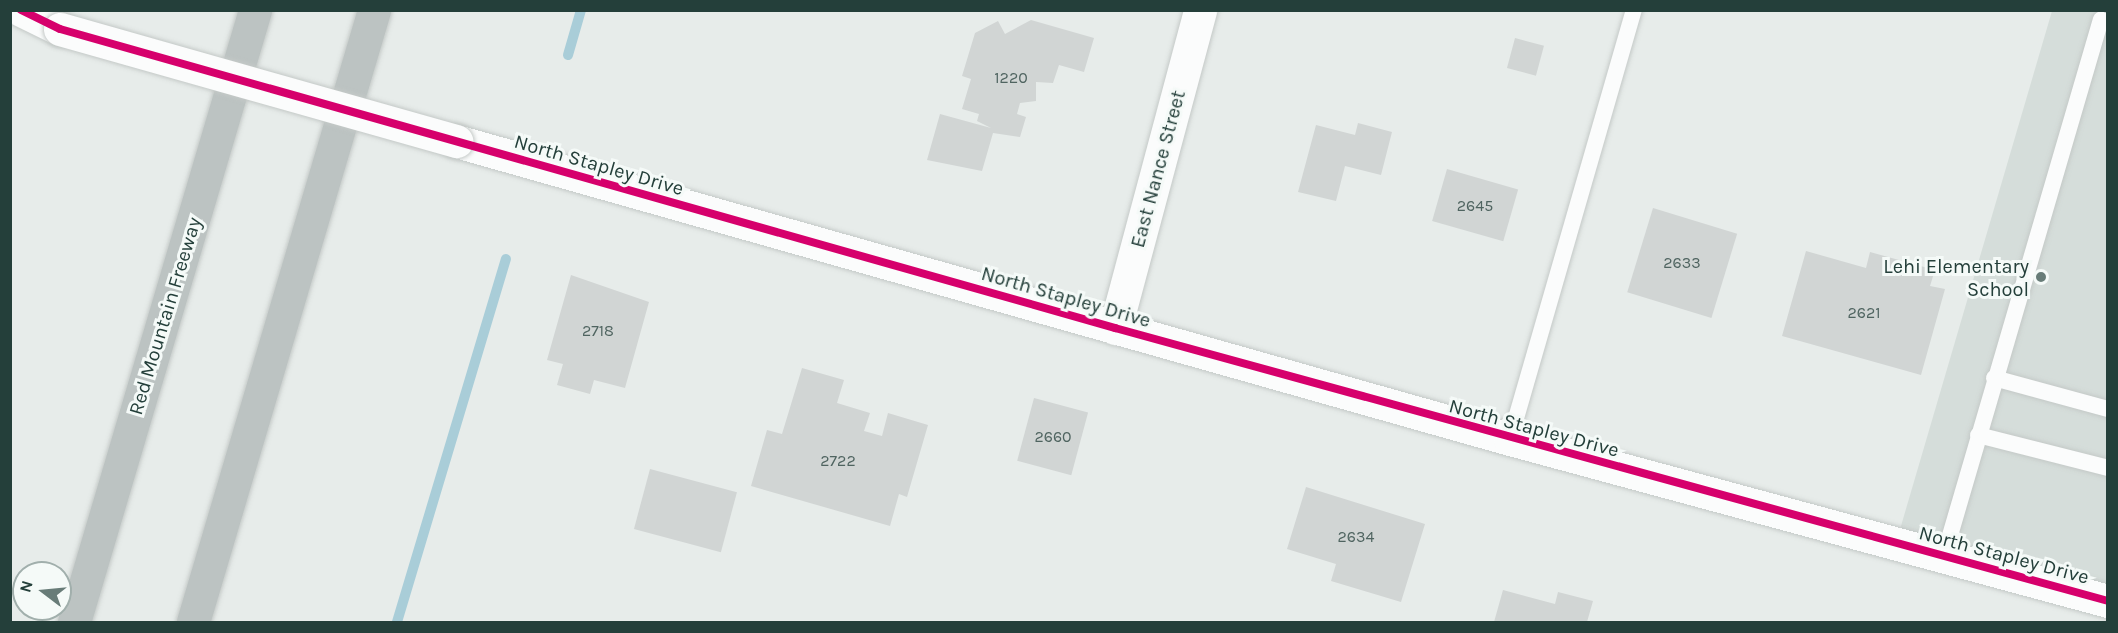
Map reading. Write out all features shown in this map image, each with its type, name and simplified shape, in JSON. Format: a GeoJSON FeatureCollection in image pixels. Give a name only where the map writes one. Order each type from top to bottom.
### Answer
{"type":"FeatureCollection","features":[{"type":"Feature","properties":{"kind":"highway","name":"Red Mountain Freeway"},"geometry":{"type":"LineString","coordinates":[[74,622],[255,10]]}},
{"type":"Feature","properties":{"kind":"highway"},"geometry":{"type":"LineString","coordinates":[[193,622],[374,10]]}},
{"type":"Feature","properties":{"kind":"street","name":"North Stapley Drive"},"geometry":{"type":"LineString","coordinates":[[21,10],[60,29],[1115,328],[1510,439],[2108,601]]}},
{"type":"Feature","properties":{"kind":"street","name":"East Nance Street"},"geometry":{"type":"LineString","coordinates":[[1115,328],[1200,10]]}},
{"type":"Feature","properties":{"kind":"lane"},"geometry":{"type":"LineString","coordinates":[[1510,439],[1634,10]]}},
{"type":"Feature","properties":{"kind":"lane"},"geometry":{"type":"LineString","coordinates":[[1944,556],[1994,378],[2101,19]]}},
{"type":"Feature","properties":{"kind":"lane"},"geometry":{"type":"LineString","coordinates":[[1994,378],[2108,409]]}},
{"type":"Feature","properties":{"kind":"lane"},"geometry":{"type":"LineString","coordinates":[[1978,435],[2108,468]]}},
{"type":"Feature","properties":{"kind":"shaded area","name":"Lehi Elementary School"},"geometry":{"type":"Polygon","coordinates":[[[2052,11],[2107,11],[2107,601],[1896,543],[2052,11]]]}},
{"type":"Feature","properties":{"kind":"building"},"geometry":{"type":"Polygon","coordinates":[[[1031,20],[1094,38],[1084,72],[1059,65],[1053,83],[1036,82],[1036,101],[1020,103],[1017,114],[1026,117],[1020,137],[993,133],[982,171],[927,160],[940,114],[991,128],[977,121],[979,114],[962,109],[971,79],[962,76],[975,33],[998,21],[1005,34],[1031,20]]]}},
{"type":"Feature","properties":{"kind":"building"},"geometry":{"type":"Polygon","coordinates":[[[1515,38],[1544,46],[1536,76],[1507,68],[1515,38]]]}},
{"type":"Feature","properties":{"kind":"building"},"geometry":{"type":"Polygon","coordinates":[[[1358,123],[1392,132],[1381,175],[1345,166],[1336,201],[1298,192],[1316,125],[1355,135],[1358,123]]]}},
{"type":"Feature","properties":{"kind":"building"},"geometry":{"type":"Polygon","coordinates":[[[1447,169],[1518,189],[1503,241],[1432,221],[1447,169]]]}},
{"type":"Feature","properties":{"kind":"building"},"geometry":{"type":"Polygon","coordinates":[[[1653,208],[1737,234],[1711,318],[1627,292],[1653,208]]]}},
{"type":"Feature","properties":{"kind":"building"},"geometry":{"type":"Polygon","coordinates":[[[1806,251],[1866,268],[1870,252],[1935,270],[1930,286],[1945,289],[1921,375],[1782,336],[1806,251]]]}},
{"type":"Feature","properties":{"kind":"building"},"geometry":{"type":"Polygon","coordinates":[[[571,275],[649,302],[625,388],[594,380],[590,394],[557,385],[563,364],[547,360],[571,275]]]}},
{"type":"Feature","properties":{"kind":"building"},"geometry":{"type":"Polygon","coordinates":[[[802,368],[844,380],[837,403],[870,413],[864,431],[882,436],[888,413],[928,425],[907,497],[899,494],[890,526],[751,486],[767,430],[782,434],[802,368]]]}},
{"type":"Feature","properties":{"kind":"building"},"geometry":{"type":"Polygon","coordinates":[[[1034,398],[1088,412],[1071,475],[1017,461],[1034,398]]]}},
{"type":"Feature","properties":{"kind":"building"},"geometry":{"type":"Polygon","coordinates":[[[650,469],[737,492],[721,552],[634,529],[650,469]]]}},
{"type":"Feature","properties":{"kind":"building"},"geometry":{"type":"Polygon","coordinates":[[[1306,487],[1425,524],[1401,602],[1331,581],[1336,564],[1287,549],[1306,487]]]}},
{"type":"Feature","properties":{"kind":"building"},"geometry":{"type":"Polygon","coordinates":[[[1503,590],[1555,604],[1558,592],[1593,601],[1587,622],[1494,622],[1503,590]]]}},
{"type":"Feature","properties":{"kind":"waterway"},"geometry":{"type":"LineString","coordinates":[[568,55],[581,10]]}},
{"type":"Feature","properties":{"kind":"waterway"},"geometry":{"type":"LineString","coordinates":[[397,622],[506,259]]}},
{"type":"Feature","properties":{"kind":"cycle path"},"geometry":{"type":"LineString","coordinates":[[21,10],[60,29],[1115,328],[2108,601]]}},
{"type":"Feature","properties":{"kind":"place","name":"Lehi Elementary School"},"geometry":{"type":"Point","coordinates":[2041,277]}}]}
